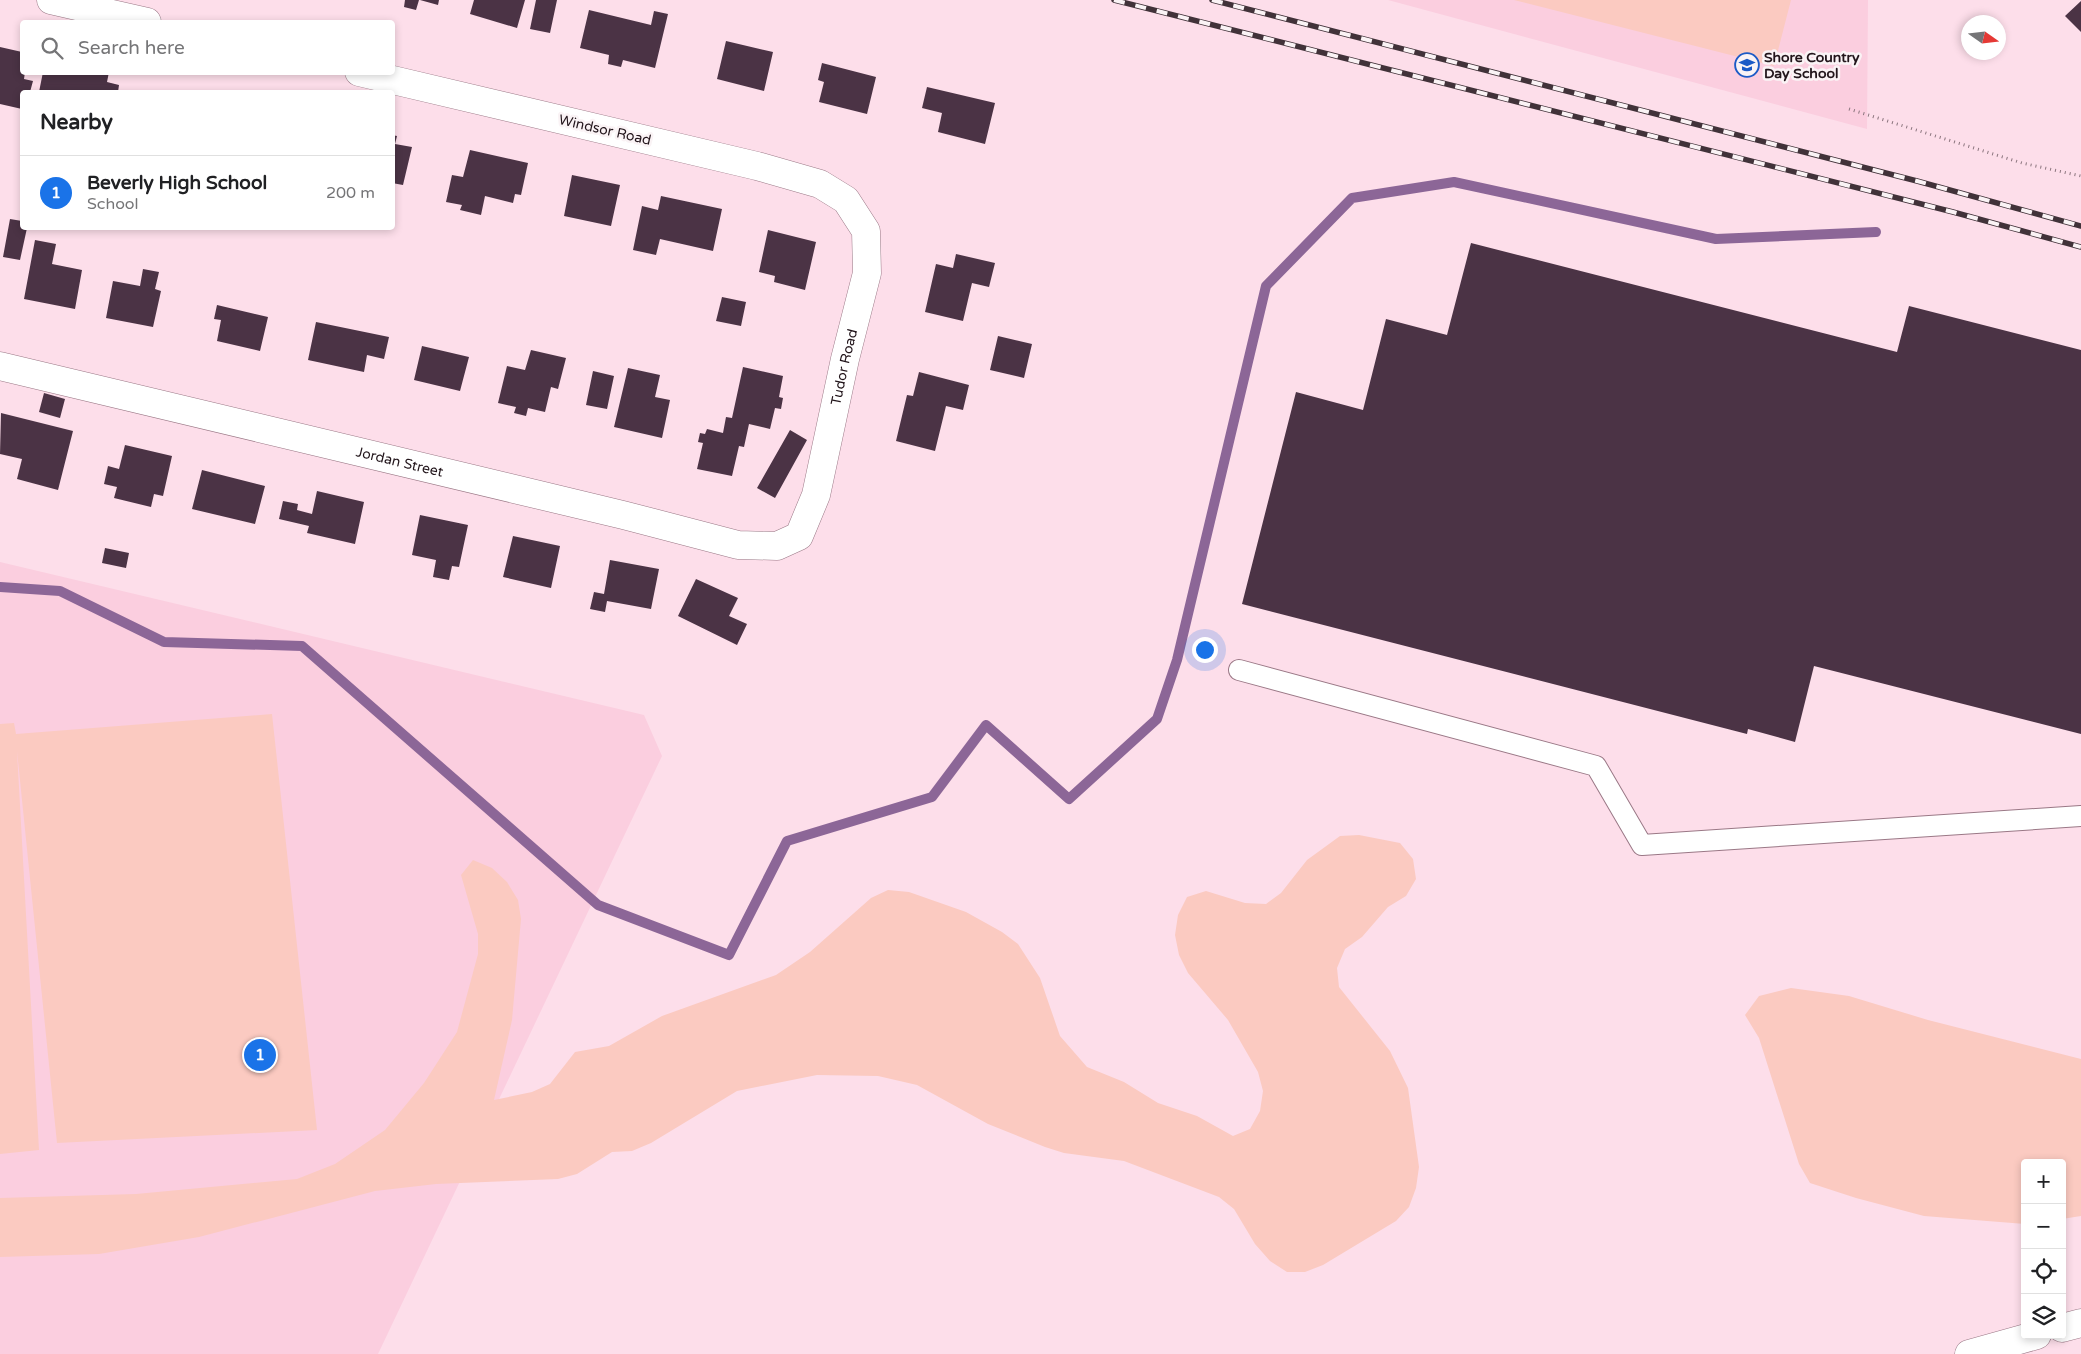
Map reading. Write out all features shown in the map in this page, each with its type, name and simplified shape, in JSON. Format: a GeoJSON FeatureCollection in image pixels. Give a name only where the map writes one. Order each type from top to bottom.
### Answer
{"type":"FeatureCollection","features":[{"type":"Feature","properties":{"kind":"street"},"geometry":{"type":"LineString","coordinates":[[51,0],[138,20]]}},
{"type":"Feature","properties":{"kind":"street","name":"Windsor Road"},"geometry":{"type":"LineString","coordinates":[[372,75],[757,166],[820,184],[846,200]]}},
{"type":"Feature","properties":{"kind":"street","name":"Tudor Road"},"geometry":{"type":"LineString","coordinates":[[799,536],[816,495],[845,359],[867,273],[866,231],[846,200]]}},
{"type":"Feature","properties":{"kind":"street","name":"Jordan Street"},"geometry":{"type":"LineString","coordinates":[[0,366],[738,544],[777,546],[799,536]]}},
{"type":"Feature","properties":{"kind":"street"},"geometry":{"type":"LineString","coordinates":[[2066,1327],[2081,1323]]}},
{"type":"Feature","properties":{"kind":"street"},"geometry":{"type":"LineString","coordinates":[[1969,1354],[2023,1339]]}},
{"type":"Feature","properties":{"kind":"lane"},"geometry":{"type":"LineString","coordinates":[[1239,670],[1596,766],[1642,845],[2081,816]]}},
{"type":"Feature","properties":{"kind":"path"},"geometry":{"type":"LineString","coordinates":[[1849,109],[2022,163],[2081,176]]}},
{"type":"Feature","properties":{"kind":"shaded area","name":"Shore Country Day School"},"geometry":{"type":"Polygon","coordinates":[[[1388,0],[1868,0],[1867,129],[1388,0]]]}},
{"type":"Feature","properties":{"kind":"shaded area"},"geometry":{"type":"Polygon","coordinates":[[[1514,0],[1791,0],[1774,66],[1514,0]]]}},
{"type":"Feature","properties":{"kind":"shaded area"},"geometry":{"type":"Polygon","coordinates":[[[0,562],[644,715],[662,756],[378,1354],[0,1354],[0,562]]]}},
{"type":"Feature","properties":{"kind":"shaded area"},"geometry":{"type":"Polygon","coordinates":[[[272,714],[317,1130],[57,1143],[17,751],[39,1150],[0,1154],[0,724],[14,723],[16,734],[272,714]]]}},
{"type":"Feature","properties":{"kind":"shaded area"},"geometry":{"type":"Polygon","coordinates":[[[1359,835],[1400,843],[1413,859],[1416,879],[1406,896],[1388,907],[1362,937],[1345,949],[1337,968],[1339,987],[1390,1051],[1408,1088],[1419,1167],[1416,1188],[1409,1207],[1396,1221],[1323,1265],[1305,1272],[1287,1272],[1270,1261],[1255,1244],[1234,1209],[1219,1197],[1124,1161],[1064,1153],[1045,1147],[988,1124],[917,1085],[878,1076],[817,1075],[737,1091],[651,1143],[632,1151],[612,1152],[577,1174],[558,1179],[436,1184],[375,1191],[199,1237],[99,1254],[0,1257],[0,1198],[136,1194],[297,1179],[335,1164],[385,1130],[424,1083],[457,1032],[478,954],[478,934],[461,875],[473,860],[492,868],[507,882],[518,900],[521,919],[512,1020],[494,1100],[532,1092],[550,1084],[575,1052],[609,1046],[662,1016],[776,975],[810,952],[871,898],[888,890],[909,892],[966,912],[1002,932],[1018,944],[1040,978],[1060,1036],[1087,1067],[1124,1082],[1158,1103],[1197,1116],[1233,1136],[1250,1129],[1260,1111],[1263,1091],[1258,1072],[1228,1020],[1188,973],[1179,955],[1175,935],[1178,915],[1187,897],[1206,891],[1245,903],[1266,904],[1281,893],[1307,860],[1340,836],[1359,835]]]}},
{"type":"Feature","properties":{"kind":"shaded area"},"geometry":{"type":"Polygon","coordinates":[[[1791,988],[1849,996],[1928,1020],[2081,1059],[2081,1216],[2066,1218],[2066,1159],[2021,1159],[2021,1224],[1924,1216],[1856,1198],[1810,1183],[1799,1164],[1759,1038],[1745,1015],[1759,996],[1791,988]]]}},
{"type":"Feature","properties":{"kind":"building"},"geometry":{"type":"Polygon","coordinates":[[[405,0],[419,0],[416,10],[404,7],[405,0]]]}},
{"type":"Feature","properties":{"kind":"building"},"geometry":{"type":"Polygon","coordinates":[[[420,0],[439,0],[438,5],[420,0]]]}},
{"type":"Feature","properties":{"kind":"building"},"geometry":{"type":"Polygon","coordinates":[[[474,0],[525,0],[517,28],[470,14],[474,0]]]}},
{"type":"Feature","properties":{"kind":"building"},"geometry":{"type":"Polygon","coordinates":[[[536,0],[557,0],[550,33],[530,29],[536,0]]]}},
{"type":"Feature","properties":{"kind":"building"},"geometry":{"type":"Polygon","coordinates":[[[2081,1],[2081,32],[2065,16],[2081,1]]]}},
{"type":"Feature","properties":{"kind":"building"},"geometry":{"type":"Polygon","coordinates":[[[589,10],[651,25],[654,11],[668,14],[655,68],[623,60],[621,67],[608,64],[609,55],[580,48],[589,10]]]}},
{"type":"Feature","properties":{"kind":"building"},"geometry":{"type":"Polygon","coordinates":[[[726,41],[773,52],[764,91],[717,79],[726,41]]]}},
{"type":"Feature","properties":{"kind":"building"},"geometry":{"type":"Polygon","coordinates":[[[0,47],[20,52],[20,75],[25,75],[24,79],[33,81],[31,90],[20,90],[20,109],[0,104],[0,47]]]}},
{"type":"Feature","properties":{"kind":"building"},"geometry":{"type":"Polygon","coordinates":[[[822,63],[876,77],[867,114],[819,102],[824,82],[818,80],[822,63]]]}},
{"type":"Feature","properties":{"kind":"building"},"geometry":{"type":"Polygon","coordinates":[[[42,75],[108,75],[107,82],[119,85],[118,90],[39,90],[42,75]]]}},
{"type":"Feature","properties":{"kind":"building"},"geometry":{"type":"Polygon","coordinates":[[[927,87],[995,103],[985,144],[938,132],[942,113],[922,108],[927,87]]]}},
{"type":"Feature","properties":{"kind":"building"},"geometry":{"type":"Polygon","coordinates":[[[395,144],[412,147],[403,185],[395,184],[395,144]]]}},
{"type":"Feature","properties":{"kind":"building"},"geometry":{"type":"Polygon","coordinates":[[[470,150],[528,163],[521,195],[515,194],[513,203],[485,196],[481,215],[460,210],[462,205],[446,202],[452,175],[463,177],[470,150]]]}},
{"type":"Feature","properties":{"kind":"building"},"geometry":{"type":"Polygon","coordinates":[[[572,175],[620,185],[611,226],[564,216],[572,175]]]}},
{"type":"Feature","properties":{"kind":"building"},"geometry":{"type":"Polygon","coordinates":[[[661,196],[722,209],[713,251],[660,239],[656,255],[633,250],[642,206],[658,210],[661,196]]]}},
{"type":"Feature","properties":{"kind":"building"},"geometry":{"type":"Polygon","coordinates":[[[10,219],[20,221],[20,230],[27,230],[20,260],[3,257],[10,219]]]}},
{"type":"Feature","properties":{"kind":"building"},"geometry":{"type":"Polygon","coordinates":[[[768,230],[816,242],[805,290],[774,282],[775,276],[759,272],[768,230]]]}},
{"type":"Feature","properties":{"kind":"building"},"geometry":{"type":"Polygon","coordinates":[[[35,240],[56,244],[52,264],[82,270],[75,309],[24,299],[35,240]]]}},
{"type":"Feature","properties":{"kind":"building"},"geometry":{"type":"Polygon","coordinates":[[[1471,243],[1897,352],[1909,306],[2081,350],[2081,734],[1814,666],[1795,742],[1748,729],[1747,734],[1242,604],[1296,392],[1363,410],[1386,319],[1447,335],[1471,243]]]}},
{"type":"Feature","properties":{"kind":"building"},"geometry":{"type":"Polygon","coordinates":[[[956,254],[995,263],[989,287],[972,283],[963,321],[925,312],[936,264],[953,268],[956,254]]]}},
{"type":"Feature","properties":{"kind":"building"},"geometry":{"type":"Polygon","coordinates":[[[143,269],[159,272],[155,289],[161,291],[153,327],[106,318],[113,281],[140,286],[143,269]]]}},
{"type":"Feature","properties":{"kind":"building"},"geometry":{"type":"Polygon","coordinates":[[[722,297],[746,302],[741,326],[716,321],[722,297]]]}},
{"type":"Feature","properties":{"kind":"building"},"geometry":{"type":"Polygon","coordinates":[[[217,305],[268,317],[260,351],[217,341],[221,320],[214,319],[217,305]]]}},
{"type":"Feature","properties":{"kind":"building"},"geometry":{"type":"Polygon","coordinates":[[[316,322],[389,337],[384,359],[367,355],[364,372],[308,360],[316,322]]]}},
{"type":"Feature","properties":{"kind":"building"},"geometry":{"type":"Polygon","coordinates":[[[998,336],[1032,344],[1024,378],[990,370],[998,336]]]}},
{"type":"Feature","properties":{"kind":"building"},"geometry":{"type":"Polygon","coordinates":[[[422,346],[469,357],[460,391],[414,380],[422,346]]]}},
{"type":"Feature","properties":{"kind":"building"},"geometry":{"type":"Polygon","coordinates":[[[531,350],[566,358],[558,389],[551,387],[545,412],[528,408],[526,416],[514,413],[516,407],[498,403],[507,366],[525,370],[531,350]]]}},
{"type":"Feature","properties":{"kind":"building"},"geometry":{"type":"Polygon","coordinates":[[[743,367],[783,376],[779,397],[783,398],[781,409],[775,408],[770,429],[749,424],[744,447],[739,446],[732,476],[697,469],[703,443],[698,442],[700,433],[705,434],[707,429],[723,433],[726,417],[732,418],[743,367]]]}},
{"type":"Feature","properties":{"kind":"building"},"geometry":{"type":"Polygon","coordinates":[[[628,368],[660,375],[655,397],[670,400],[662,438],[614,427],[628,368]]]}},
{"type":"Feature","properties":{"kind":"building"},"geometry":{"type":"Polygon","coordinates":[[[593,371],[614,376],[607,409],[586,405],[593,371]]]}},
{"type":"Feature","properties":{"kind":"building"},"geometry":{"type":"Polygon","coordinates":[[[919,372],[969,385],[963,410],[946,406],[935,451],[896,441],[907,395],[913,396],[919,372]]]}},
{"type":"Feature","properties":{"kind":"building"},"geometry":{"type":"Polygon","coordinates":[[[44,393],[65,399],[60,418],[39,412],[44,393]]]}},
{"type":"Feature","properties":{"kind":"building"},"geometry":{"type":"Polygon","coordinates":[[[1,413],[73,431],[58,490],[17,479],[22,459],[0,454],[1,413]]]}},
{"type":"Feature","properties":{"kind":"building"},"geometry":{"type":"Polygon","coordinates":[[[790,430],[807,440],[775,498],[757,488],[790,430]]]}},
{"type":"Feature","properties":{"kind":"building"},"geometry":{"type":"Polygon","coordinates":[[[125,445],[172,456],[163,496],[154,494],[151,507],[114,498],[117,487],[104,484],[108,466],[119,469],[125,445]]]}},
{"type":"Feature","properties":{"kind":"building"},"geometry":{"type":"Polygon","coordinates":[[[202,470],[265,486],[255,524],[192,509],[202,470]]]}},
{"type":"Feature","properties":{"kind":"building"},"geometry":{"type":"Polygon","coordinates":[[[317,491],[364,502],[355,544],[307,533],[309,526],[279,519],[283,501],[298,504],[297,510],[312,514],[317,491]]]}},
{"type":"Feature","properties":{"kind":"building"},"geometry":{"type":"Polygon","coordinates":[[[420,515],[468,525],[459,567],[452,566],[449,580],[433,577],[436,560],[412,555],[420,515]]]}},
{"type":"Feature","properties":{"kind":"building"},"geometry":{"type":"Polygon","coordinates":[[[513,536],[560,546],[551,588],[503,577],[513,536]]]}},
{"type":"Feature","properties":{"kind":"building"},"geometry":{"type":"Polygon","coordinates":[[[105,548],[129,553],[126,568],[102,563],[105,548]]]}},
{"type":"Feature","properties":{"kind":"building"},"geometry":{"type":"Polygon","coordinates":[[[610,560],[659,569],[651,609],[607,601],[605,612],[590,609],[594,592],[604,594],[610,560]]]}},
{"type":"Feature","properties":{"kind":"building"},"geometry":{"type":"Polygon","coordinates":[[[696,579],[738,598],[729,616],[747,624],[737,645],[678,616],[696,579]]]}},
{"type":"Feature","properties":{"kind":"waterway"},"geometry":{"type":"LineString","coordinates":[[0,587],[60,591],[164,642],[302,646],[598,905],[729,955],[787,841],[932,797],[986,725],[1069,799],[1157,719],[1177,660],[1266,286],[1352,198],[1454,182],[1716,239],[1876,232]]}},
{"type":"Feature","properties":{"kind":"railway"},"geometry":{"type":"LineString","coordinates":[[1114,0],[1953,212],[2081,247]]}},
{"type":"Feature","properties":{"kind":"railway"},"geometry":{"type":"LineString","coordinates":[[1212,0],[1917,181],[2081,226]]}},
{"type":"Feature","properties":{"kind":"place","name":"Shore Country Day School"},"geometry":{"type":"Point","coordinates":[1747,65]}},
{"type":"Feature","properties":{"kind":"place","name":"Beverly High School"},"geometry":{"type":"Point","coordinates":[260,1055]}}]}
